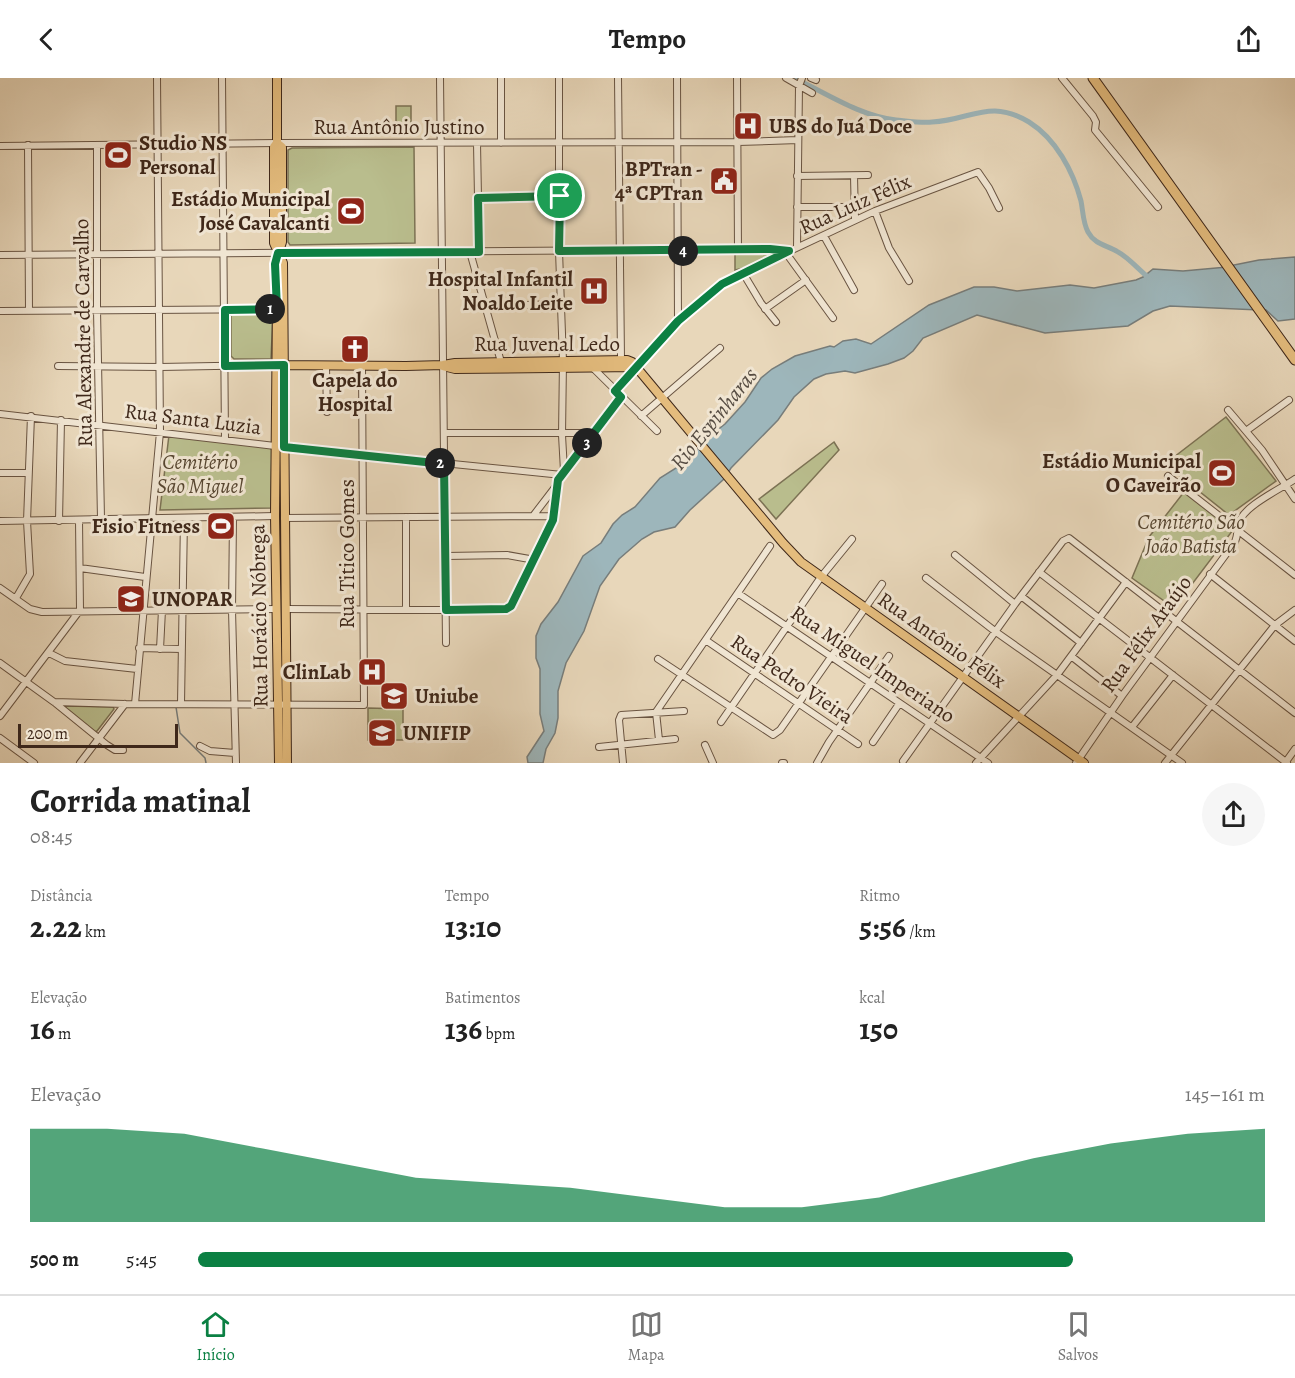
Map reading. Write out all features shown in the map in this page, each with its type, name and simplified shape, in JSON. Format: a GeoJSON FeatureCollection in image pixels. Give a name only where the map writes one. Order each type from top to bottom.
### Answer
{"type":"FeatureCollection","features":[{"type":"Feature","properties":{"kind":"highway"},"geometry":{"type":"LineString","coordinates":[[1093,78],[1295,360]]}},
{"type":"Feature","properties":{"kind":"main road","name":"Rua Horácio Nóbrega"},"geometry":{"type":"LineString","coordinates":[[277,78],[277,143],[282,147],[282,242],[275,264],[282,365]]}},
{"type":"Feature","properties":{"kind":"main road","name":"Rua Horácio Nóbrega"},"geometry":{"type":"LineString","coordinates":[[278,253],[283,262],[279,446],[286,763]]}},
{"type":"Feature","properties":{"kind":"main road","name":"Rua Juvenal Ledo"},"geometry":{"type":"LineString","coordinates":[[443,365],[455,369],[621,359],[632,362],[636,367]]}},
{"type":"Feature","properties":{"kind":"main road","name":"Rua Juvenal Ledo"},"geometry":{"type":"LineString","coordinates":[[282,365],[326,367],[501,362],[563,364],[593,368],[636,367]]}},
{"type":"Feature","properties":{"kind":"main road","name":"Rua Antônio Félix"},"geometry":{"type":"LineString","coordinates":[[636,367],[801,562],[964,676],[1080,762]]}},
{"type":"Feature","properties":{"kind":"main road","name":"Rua Horácio Nóbrega"},"geometry":{"type":"LineString","coordinates":[[279,763],[283,703]]}},
{"type":"Feature","properties":{"kind":"street"},"geometry":{"type":"LineString","coordinates":[[135,704],[160,432],[157,78]]}},
{"type":"Feature","properties":{"kind":"street"},"geometry":{"type":"LineString","coordinates":[[222,78],[225,439]]}},
{"type":"Feature","properties":{"kind":"street"},"geometry":{"type":"LineString","coordinates":[[440,78],[446,643]]}},
{"type":"Feature","properties":{"kind":"street"},"geometry":{"type":"LineString","coordinates":[[501,78],[501,143]]}},
{"type":"Feature","properties":{"kind":"street"},"geometry":{"type":"LineString","coordinates":[[559,78],[563,473]]}},
{"type":"Feature","properties":{"kind":"street"},"geometry":{"type":"LineString","coordinates":[[618,78],[621,359]]}},
{"type":"Feature","properties":{"kind":"street"},"geometry":{"type":"LineString","coordinates":[[677,78],[678,321]]}},
{"type":"Feature","properties":{"kind":"street"},"geometry":{"type":"LineString","coordinates":[[737,78],[738,250]]}},
{"type":"Feature","properties":{"kind":"street"},"geometry":{"type":"LineString","coordinates":[[786,78],[800,82],[812,93]]}},
{"type":"Feature","properties":{"kind":"street"},"geometry":{"type":"LineString","coordinates":[[1062,78],[1093,116],[1096,122],[1095,130],[1158,207]]}},
{"type":"Feature","properties":{"kind":"street"},"geometry":{"type":"LineString","coordinates":[[797,248],[800,82]]}},
{"type":"Feature","properties":{"kind":"street","name":"Rua Antônio Justino"},"geometry":{"type":"LineString","coordinates":[[0,146],[798,140]]}},
{"type":"Feature","properties":{"kind":"street"},"geometry":{"type":"LineString","coordinates":[[477,143],[479,252]]}},
{"type":"Feature","properties":{"kind":"street"},"geometry":{"type":"LineString","coordinates":[[28,145],[29,311]]}},
{"type":"Feature","properties":{"kind":"street","name":"Rua Alexandre de Carvalho"},"geometry":{"type":"LineString","coordinates":[[97,146],[101,519]]}},
{"type":"Feature","properties":{"kind":"street","name":"Rua Luiz Félix"},"geometry":{"type":"LineString","coordinates":[[615,391],[678,321],[722,284],[743,273],[875,211],[978,172],[999,208]]}},
{"type":"Feature","properties":{"kind":"street"},"geometry":{"type":"LineString","coordinates":[[797,176],[868,175]]}},
{"type":"Feature","properties":{"kind":"street"},"geometry":{"type":"LineString","coordinates":[[854,176],[855,220]]}},
{"type":"Feature","properties":{"kind":"street"},"geometry":{"type":"LineString","coordinates":[[478,198],[560,196]]}},
{"type":"Feature","properties":{"kind":"street"},"geometry":{"type":"LineString","coordinates":[[797,207],[855,207]]}},
{"type":"Feature","properties":{"kind":"street"},"geometry":{"type":"LineString","coordinates":[[875,211],[889,248],[909,281]]}},
{"type":"Feature","properties":{"kind":"street"},"geometry":{"type":"LineString","coordinates":[[824,236],[854,290]]}},
{"type":"Feature","properties":{"kind":"street"},"geometry":{"type":"LineString","coordinates":[[0,255],[621,250],[788,252],[833,318]]}},
{"type":"Feature","properties":{"kind":"street"},"geometry":{"type":"LineString","coordinates":[[470,252],[501,362]]}},
{"type":"Feature","properties":{"kind":"street"},"geometry":{"type":"LineString","coordinates":[[743,273],[765,309],[776,322]]}},
{"type":"Feature","properties":{"kind":"street"},"geometry":{"type":"LineString","coordinates":[[765,309],[806,280]]}},
{"type":"Feature","properties":{"kind":"street"},"geometry":{"type":"LineString","coordinates":[[487,306],[561,304]]}},
{"type":"Feature","properties":{"kind":"street"},"geometry":{"type":"LineString","coordinates":[[0,311],[277,309]]}},
{"type":"Feature","properties":{"kind":"street"},"geometry":{"type":"LineString","coordinates":[[641,416],[720,348]]}},
{"type":"Feature","properties":{"kind":"street"},"geometry":{"type":"LineString","coordinates":[[58,366],[98,368],[282,365]]}},
{"type":"Feature","properties":{"kind":"street","name":"Rua Titico Gomes"},"geometry":{"type":"LineString","coordinates":[[283,703],[364,705],[362,366]]}},
{"type":"Feature","properties":{"kind":"street"},"geometry":{"type":"LineString","coordinates":[[326,367],[327,412]]}},
{"type":"Feature","properties":{"kind":"street"},"geometry":{"type":"LineString","coordinates":[[593,368],[657,431]]}},
{"type":"Feature","properties":{"kind":"street"},"geometry":{"type":"LineString","coordinates":[[533,516],[621,397]]}},
{"type":"Feature","properties":{"kind":"street"},"geometry":{"type":"LineString","coordinates":[[1246,431],[1289,400]]}},
{"type":"Feature","properties":{"kind":"street"},"geometry":{"type":"LineString","coordinates":[[1228,410],[1262,450],[1295,500]]}},
{"type":"Feature","properties":{"kind":"street","name":"Rua Santa Luzia"},"geometry":{"type":"LineString","coordinates":[[0,414],[444,464],[563,473]]}},
{"type":"Feature","properties":{"kind":"street"},"geometry":{"type":"LineString","coordinates":[[15,598],[30,574],[27,521],[31,416]]}},
{"type":"Feature","properties":{"kind":"street"},"geometry":{"type":"LineString","coordinates":[[59,521],[61,420]]}},
{"type":"Feature","properties":{"kind":"street"},"geometry":{"type":"LineString","coordinates":[[444,433],[594,434]]}},
{"type":"Feature","properties":{"kind":"street"},"geometry":{"type":"LineString","coordinates":[[0,473],[28,473]]}},
{"type":"Feature","properties":{"kind":"street"},"geometry":{"type":"LineString","coordinates":[[1168,476],[1295,575]]}},
{"type":"Feature","properties":{"kind":"street","name":"Rua Félix Araújo"},"geometry":{"type":"LineString","coordinates":[[1080,762],[1110,712],[1235,542],[1243,516],[1259,502],[1295,479]]}},
{"type":"Feature","properties":{"kind":"street"},"geometry":{"type":"LineString","coordinates":[[0,588],[30,609],[42,612],[142,609],[506,609],[513,603],[554,516],[556,486]]}},
{"type":"Feature","properties":{"kind":"street"},"geometry":{"type":"LineString","coordinates":[[0,521],[554,516]]}},
{"type":"Feature","properties":{"kind":"street"},"geometry":{"type":"LineString","coordinates":[[406,517],[406,609]]}},
{"type":"Feature","properties":{"kind":"street"},"geometry":{"type":"LineString","coordinates":[[181,704],[184,518]]}},
{"type":"Feature","properties":{"kind":"street"},"geometry":{"type":"LineString","coordinates":[[233,518],[232,610],[236,763]]}},
{"type":"Feature","properties":{"kind":"street"},"geometry":{"type":"LineString","coordinates":[[0,717],[80,610],[79,520]]}},
{"type":"Feature","properties":{"kind":"street"},"geometry":{"type":"LineString","coordinates":[[903,761],[1039,572],[1063,541],[1071,538],[1295,713]]}},
{"type":"Feature","properties":{"kind":"street"},"geometry":{"type":"LineString","coordinates":[[721,722],[821,577],[852,539]]}},
{"type":"Feature","properties":{"kind":"street"},"geometry":{"type":"LineString","coordinates":[[659,740],[656,712],[707,641],[770,546]]}},
{"type":"Feature","properties":{"kind":"street"},"geometry":{"type":"LineString","coordinates":[[446,556],[517,555],[535,560]]}},
{"type":"Feature","properties":{"kind":"street"},"geometry":{"type":"LineString","coordinates":[[955,555],[1015,604]]}},
{"type":"Feature","properties":{"kind":"street"},"geometry":{"type":"LineString","coordinates":[[80,568],[145,577]]}},
{"type":"Feature","properties":{"kind":"street"},"geometry":{"type":"LineString","coordinates":[[1039,572],[1286,763],[1295,749]]}},
{"type":"Feature","properties":{"kind":"street"},"geometry":{"type":"LineString","coordinates":[[1210,574],[1295,641]]}},
{"type":"Feature","properties":{"kind":"street"},"geometry":{"type":"LineString","coordinates":[[926,578],[996,632],[1182,763]]}},
{"type":"Feature","properties":{"kind":"street"},"geometry":{"type":"LineString","coordinates":[[979,760],[1057,675],[1126,582]]}},
{"type":"Feature","properties":{"kind":"street"},"geometry":{"type":"LineString","coordinates":[[658,659],[774,735],[882,584]]}},
{"type":"Feature","properties":{"kind":"street","name":"Rua Miguel Imperiano"},"geometry":{"type":"LineString","coordinates":[[739,594],[831,655],[979,760],[988,763]]}},
{"type":"Feature","properties":{"kind":"street"},"geometry":{"type":"LineString","coordinates":[[1021,596],[1081,643]]}},
{"type":"Feature","properties":{"kind":"street"},"geometry":{"type":"LineString","coordinates":[[160,649],[162,610]]}},
{"type":"Feature","properties":{"kind":"street"},"geometry":{"type":"LineString","coordinates":[[1165,763],[1275,625],[1295,610]]}},
{"type":"Feature","properties":{"kind":"street","name":"Rua Pedro Vieira"},"geometry":{"type":"LineString","coordinates":[[707,641],[858,744]]}},
{"type":"Feature","properties":{"kind":"street"},"geometry":{"type":"LineString","coordinates":[[139,648],[181,649]]}},
{"type":"Feature","properties":{"kind":"street"},"geometry":{"type":"LineString","coordinates":[[49,653],[64,661],[137,669]]}},
{"type":"Feature","properties":{"kind":"street"},"geometry":{"type":"LineString","coordinates":[[817,763],[889,656]]}},
{"type":"Feature","properties":{"kind":"street"},"geometry":{"type":"LineString","coordinates":[[1071,656],[1122,696]]}},
{"type":"Feature","properties":{"kind":"street"},"geometry":{"type":"LineString","coordinates":[[0,663],[112,748],[123,750]]}},
{"type":"Feature","properties":{"kind":"street"},"geometry":{"type":"LineString","coordinates":[[1132,727],[1173,675]]}},
{"type":"Feature","properties":{"kind":"street"},"geometry":{"type":"LineString","coordinates":[[54,702],[234,705],[283,703]]}},
{"type":"Feature","properties":{"kind":"street"},"geometry":{"type":"LineString","coordinates":[[80,763],[125,704]]}},
{"type":"Feature","properties":{"kind":"street"},"geometry":{"type":"LineString","coordinates":[[873,742],[899,704]]}},
{"type":"Feature","properties":{"kind":"street"},"geometry":{"type":"LineString","coordinates":[[623,763],[619,720],[621,715],[684,711]]}},
{"type":"Feature","properties":{"kind":"street"},"geometry":{"type":"LineString","coordinates":[[0,738],[34,763]]}},
{"type":"Feature","properties":{"kind":"street"},"geometry":{"type":"LineString","coordinates":[[599,747],[675,739]]}},
{"type":"Feature","properties":{"kind":"street"},"geometry":{"type":"LineString","coordinates":[[705,745],[713,763]]}},
{"type":"Feature","properties":{"kind":"street"},"geometry":{"type":"LineString","coordinates":[[200,746],[210,752],[235,753]]}},
{"type":"Feature","properties":{"kind":"green space"},"geometry":{"type":"Polygon","coordinates":[[[396,106],[411,106],[411,132],[396,132],[396,106]]]}},
{"type":"Feature","properties":{"kind":"green space","name":"Estádio Municipal José Cavalcanti"},"geometry":{"type":"Polygon","coordinates":[[[414,147],[415,243],[290,245],[288,242],[288,150],[292,148],[414,147]]]}},
{"type":"Feature","properties":{"kind":"green space"},"geometry":{"type":"Polygon","coordinates":[[[774,252],[744,268],[735,270],[735,253],[774,252]]]}},
{"type":"Feature","properties":{"kind":"green space"},"geometry":{"type":"Polygon","coordinates":[[[271,311],[273,313],[271,359],[234,359],[231,356],[231,312],[271,311]]]}},
{"type":"Feature","properties":{"kind":"green space","name":"Estádio Municipal O Caveirão"},"geometry":{"type":"Polygon","coordinates":[[[1226,417],[1276,481],[1229,515],[1165,464],[1226,417]]]}},
{"type":"Feature","properties":{"kind":"green space","name":"Cemitério São Miguel"},"geometry":{"type":"Polygon","coordinates":[[[169,435],[272,447],[271,508],[160,510],[169,435]]]}},
{"type":"Feature","properties":{"kind":"green space"},"geometry":{"type":"Polygon","coordinates":[[[834,442],[839,450],[776,519],[759,499],[834,442]]]}},
{"type":"Feature","properties":{"kind":"green space","name":"Cemitério São João Batista"},"geometry":{"type":"Polygon","coordinates":[[[1184,492],[1233,530],[1174,608],[1132,578],[1149,537],[1184,492]]]}},
{"type":"Feature","properties":{"kind":"green space"},"geometry":{"type":"Polygon","coordinates":[[[66,706],[113,707],[114,709],[94,732],[65,709],[66,706]]]}},
{"type":"Feature","properties":{"kind":"green space"},"geometry":{"type":"Polygon","coordinates":[[[368,708],[403,709],[403,740],[368,740],[368,708]]]}},
{"type":"Feature","properties":{"kind":"water"},"geometry":{"type":"Polygon","coordinates":[[[1295,257],[1295,319],[1278,321],[1266,310],[1260,309],[1229,266],[1259,260],[1295,257]]]}},
{"type":"Feature","properties":{"kind":"water"},"geometry":{"type":"Polygon","coordinates":[[[1227,267],[1258,310],[1170,306],[1153,311],[1128,326],[1045,333],[977,315],[923,338],[904,358],[855,373],[845,371],[826,374],[814,379],[794,397],[778,420],[731,468],[724,479],[675,527],[654,532],[619,559],[600,586],[584,631],[566,663],[558,691],[558,718],[555,733],[546,749],[543,763],[528,763],[527,757],[544,731],[540,714],[540,669],[536,658],[536,636],[583,556],[601,543],[613,524],[635,507],[660,478],[692,458],[702,442],[725,424],[745,402],[761,378],[772,369],[795,356],[830,346],[834,347],[843,341],[856,339],[871,344],[929,305],[974,287],[994,287],[1017,291],[1070,285],[1094,288],[1136,280],[1153,269],[1183,271],[1227,267]]]}},
{"type":"Feature","properties":{"kind":"waterway"},"geometry":{"type":"LineString","coordinates":[[794,78],[856,109],[883,118],[932,122],[991,111],[1015,115],[1029,122],[1047,137],[1068,167],[1078,190],[1085,225],[1091,236],[1122,254],[1149,278]]}},
{"type":"Feature","properties":{"kind":"waterway"},"geometry":{"type":"LineString","coordinates":[[176,707],[180,733],[205,758],[206,763]]}},
{"type":"Feature","properties":{"kind":"place","name":"UBS do Juá Doce"},"geometry":{"type":"Point","coordinates":[748,126]}},
{"type":"Feature","properties":{"kind":"place","name":"Studio NS Personal"},"geometry":{"type":"Point","coordinates":[118,155]}},
{"type":"Feature","properties":{"kind":"place","name":"BPTran - 4ª CPTran"},"geometry":{"type":"Point","coordinates":[724,181]}},
{"type":"Feature","properties":{"kind":"place","name":"Estádio Municipal José Cavalcanti"},"geometry":{"type":"Point","coordinates":[351,211]}},
{"type":"Feature","properties":{"kind":"place","name":"Hospital Infantil Noaldo Leite"},"geometry":{"type":"Point","coordinates":[594,291]}},
{"type":"Feature","properties":{"kind":"place","name":"Capela do Hospital"},"geometry":{"type":"Point","coordinates":[355,349]}},
{"type":"Feature","properties":{"kind":"place","name":"Estádio Municipal O Caveirão"},"geometry":{"type":"Point","coordinates":[1222,473]}},
{"type":"Feature","properties":{"kind":"place","name":"Fisio Fitness"},"geometry":{"type":"Point","coordinates":[221,526]}},
{"type":"Feature","properties":{"kind":"place","name":"UNOPAR"},"geometry":{"type":"Point","coordinates":[131,599]}},
{"type":"Feature","properties":{"kind":"place","name":"ClinLab"},"geometry":{"type":"Point","coordinates":[372,672]}},
{"type":"Feature","properties":{"kind":"place","name":"Uniube"},"geometry":{"type":"Point","coordinates":[394,696]}},
{"type":"Feature","properties":{"kind":"place","name":"UNIFIP"},"geometry":{"type":"Point","coordinates":[382,733]}},
{"type":"Feature","properties":{"kind":"route"},"geometry":{"type":"LineString","coordinates":[[560,196],[559,251],[770,249],[789,251],[732,277],[722,284],[678,321],[615,391],[621,397],[558,480],[553,520],[511,606],[506,609],[446,610],[444,464],[284,447],[284,365],[225,366],[225,310],[277,309],[275,264],[278,253],[479,252],[478,198],[560,196]]}},
{"type":"Feature","properties":{"kind":"water label","name":"Rio Espinharas"},"geometry":{"type":"Point","coordinates":[714,419]}}]}
